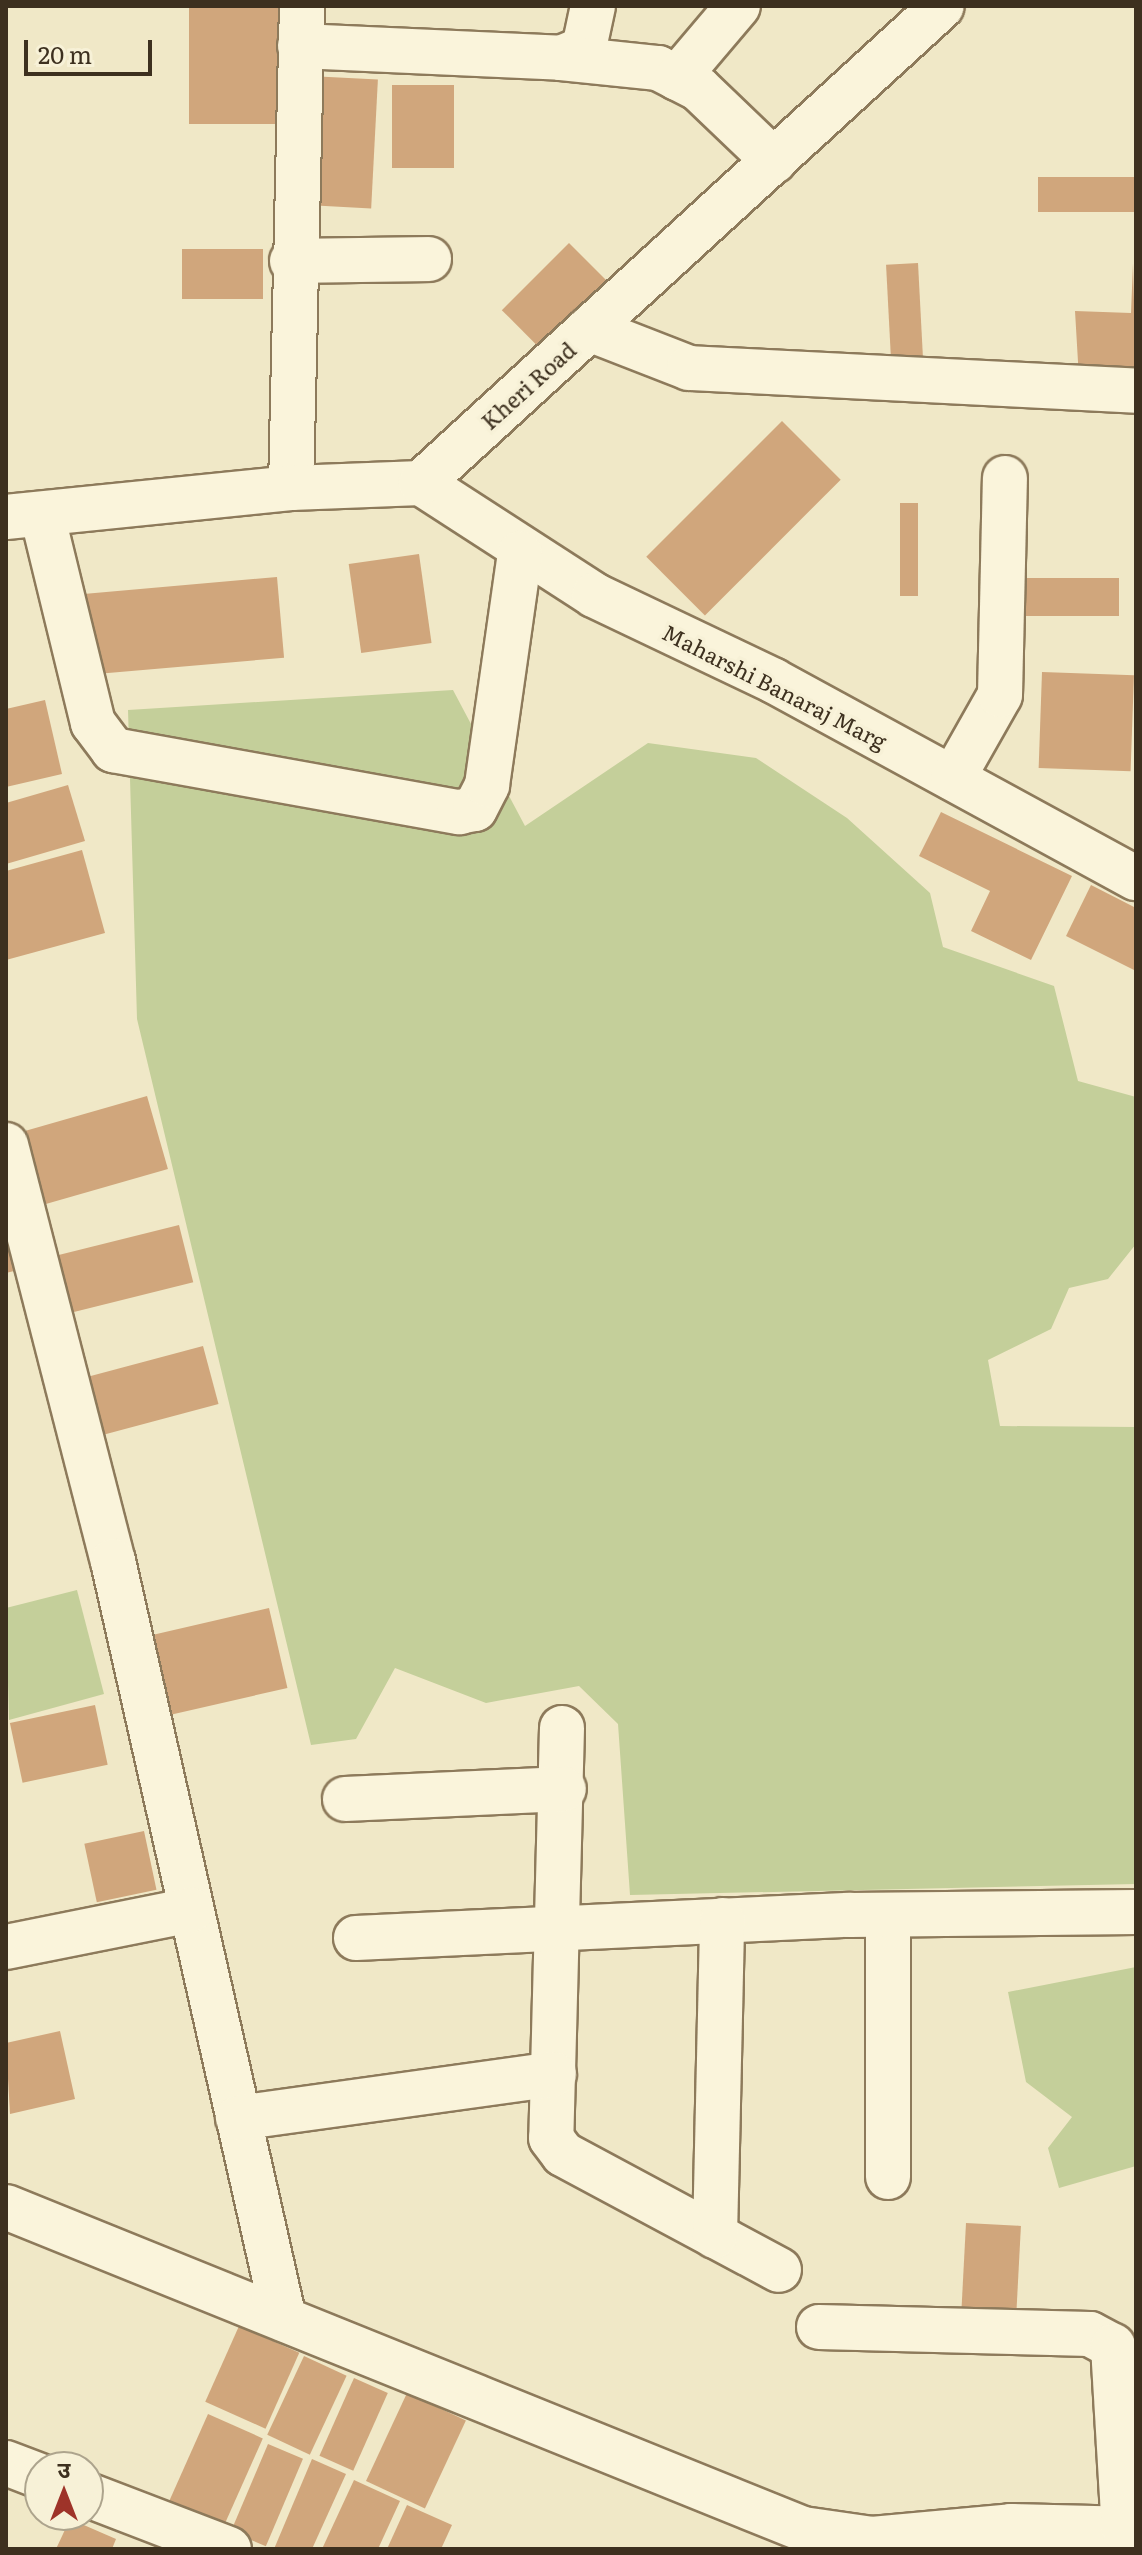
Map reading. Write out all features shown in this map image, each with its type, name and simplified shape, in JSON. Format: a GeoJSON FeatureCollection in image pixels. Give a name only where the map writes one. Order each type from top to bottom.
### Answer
{"type":"FeatureCollection","features":[{"type":"Feature","properties":{"kind":"street"},"geometry":{"type":"LineString","coordinates":[[561,58],[584,48],[593,6]]}},
{"type":"Feature","properties":{"kind":"street"},"geometry":{"type":"LineString","coordinates":[[677,78],[738,6]]}},
{"type":"Feature","properties":{"kind":"street","name":"Kheri Road"},"geometry":{"type":"LineString","coordinates":[[421,483],[942,6]]}},
{"type":"Feature","properties":{"kind":"street"},"geometry":{"type":"LineString","coordinates":[[291,488],[292,261],[301,26],[658,68],[699,89],[774,161]]}},
{"type":"Feature","properties":{"kind":"street"},"geometry":{"type":"LineString","coordinates":[[292,261],[429,259]]}},
{"type":"Feature","properties":{"kind":"street"},"geometry":{"type":"LineString","coordinates":[[589,329],[689,368],[1136,391]]}},
{"type":"Feature","properties":{"kind":"street"},"geometry":{"type":"LineString","coordinates":[[953,778],[1000,695],[1005,478]]}},
{"type":"Feature","properties":{"kind":"street"},"geometry":{"type":"LineString","coordinates":[[421,483],[291,488],[24,516],[93,723],[113,750],[459,812],[475,809],[487,785],[520,553]]}},
{"type":"Feature","properties":{"kind":"street","name":"Maharshi Banaraj Marg"},"geometry":{"type":"LineString","coordinates":[[421,483],[520,553],[953,778],[1136,878]]}},
{"type":"Feature","properties":{"kind":"street"},"geometry":{"type":"LineString","coordinates":[[6,1145],[113,1561],[284,2319]]}},
{"type":"Feature","properties":{"kind":"street"},"geometry":{"type":"LineString","coordinates":[[562,1728],[564,1789],[551,2138],[563,2154],[779,2270]]}},
{"type":"Feature","properties":{"kind":"street"},"geometry":{"type":"LineString","coordinates":[[345,1799],[564,1789]]}},
{"type":"Feature","properties":{"kind":"street"},"geometry":{"type":"LineString","coordinates":[[6,1947],[191,1910]]}},
{"type":"Feature","properties":{"kind":"street"},"geometry":{"type":"LineString","coordinates":[[356,1938],[722,1920],[1136,1912]]}},
{"type":"Feature","properties":{"kind":"street"},"geometry":{"type":"LineString","coordinates":[[888,1915],[888,2177]]}},
{"type":"Feature","properties":{"kind":"street"},"geometry":{"type":"LineString","coordinates":[[715,2236],[722,1920]]}},
{"type":"Feature","properties":{"kind":"street"},"geometry":{"type":"LineString","coordinates":[[238,2118],[554,2074]]}},
{"type":"Feature","properties":{"kind":"street"},"geometry":{"type":"LineString","coordinates":[[6,2207],[814,2532],[872,2539],[1011,2538],[1130,2529],[1113,2346],[1090,2334],[819,2327]]}},
{"type":"Feature","properties":{"kind":"street"},"geometry":{"type":"LineString","coordinates":[[104,2501],[229,2549]]}},
{"type":"Feature","properties":{"kind":"green space"},"geometry":{"type":"Polygon","coordinates":[[[453,690],[525,826],[648,743],[756,758],[847,818],[930,893],[943,947],[1054,986],[1078,1081],[1136,1097],[1136,1244],[1108,1279],[1069,1288],[1051,1329],[988,1360],[1000,1426],[1136,1427],[1136,1884],[630,1895],[618,1724],[579,1686],[486,1703],[395,1668],[356,1739],[311,1745],[137,1019],[128,710],[453,690]]]}},
{"type":"Feature","properties":{"kind":"green space"},"geometry":{"type":"Polygon","coordinates":[[[77,1590],[104,1694],[9,1720],[6,1608],[77,1590]]]}},
{"type":"Feature","properties":{"kind":"green space"},"geometry":{"type":"Polygon","coordinates":[[[1136,1967],[1136,2166],[1059,2188],[1048,2148],[1072,2117],[1026,2082],[1008,1992],[1136,1967]]]}},
{"type":"Feature","properties":{"kind":"building"},"geometry":{"type":"Polygon","coordinates":[[[189,6],[287,6],[287,124],[189,124],[189,6]]]}},
{"type":"Feature","properties":{"kind":"building"},"geometry":{"type":"Polygon","coordinates":[[[309,76],[378,80],[371,208],[302,205],[309,76]]]}},
{"type":"Feature","properties":{"kind":"building"},"geometry":{"type":"Polygon","coordinates":[[[392,85],[454,85],[454,168],[392,168],[392,85]]]}},
{"type":"Feature","properties":{"kind":"building"},"geometry":{"type":"Polygon","coordinates":[[[1038,177],[1136,177],[1136,212],[1038,212],[1038,177]]]}},
{"type":"Feature","properties":{"kind":"building"},"geometry":{"type":"Polygon","coordinates":[[[569,243],[611,285],[544,352],[502,310],[569,243]]]}},
{"type":"Feature","properties":{"kind":"building"},"geometry":{"type":"Polygon","coordinates":[[[182,249],[263,249],[263,299],[182,299],[182,249]]]}},
{"type":"Feature","properties":{"kind":"building"},"geometry":{"type":"Polygon","coordinates":[[[918,263],[923,367],[891,369],[886,265],[918,263]]]}},
{"type":"Feature","properties":{"kind":"building"},"geometry":{"type":"Polygon","coordinates":[[[1133,263],[1136,378],[1079,379],[1075,311],[1131,313],[1133,263]]]}},
{"type":"Feature","properties":{"kind":"building"},"geometry":{"type":"Polygon","coordinates":[[[782,421],[841,480],[705,615],[646,557],[782,421]]]}},
{"type":"Feature","properties":{"kind":"building"},"geometry":{"type":"Polygon","coordinates":[[[900,503],[918,503],[918,596],[900,596],[900,503]]]}},
{"type":"Feature","properties":{"kind":"building"},"geometry":{"type":"Polygon","coordinates":[[[419,554],[432,643],[361,653],[349,564],[419,554]]]}},
{"type":"Feature","properties":{"kind":"building"},"geometry":{"type":"Polygon","coordinates":[[[277,577],[284,658],[88,675],[81,594],[277,577]]]}},
{"type":"Feature","properties":{"kind":"building"},"geometry":{"type":"Polygon","coordinates":[[[1023,578],[1119,578],[1119,616],[1023,616],[1023,578]]]}},
{"type":"Feature","properties":{"kind":"building"},"geometry":{"type":"Polygon","coordinates":[[[1042,672],[1134,675],[1131,771],[1039,768],[1042,672]]]}},
{"type":"Feature","properties":{"kind":"building"},"geometry":{"type":"Polygon","coordinates":[[[45,700],[62,774],[6,787],[6,709],[45,700]]]}},
{"type":"Feature","properties":{"kind":"building"},"geometry":{"type":"Polygon","coordinates":[[[68,785],[85,841],[6,864],[6,803],[68,785]]]}},
{"type":"Feature","properties":{"kind":"building"},"geometry":{"type":"Polygon","coordinates":[[[941,812],[1072,876],[1031,960],[971,931],[990,891],[919,856],[941,812]]]}},
{"type":"Feature","properties":{"kind":"building"},"geometry":{"type":"Polygon","coordinates":[[[82,850],[105,933],[6,960],[6,871],[82,850]]]}},
{"type":"Feature","properties":{"kind":"building"},"geometry":{"type":"Polygon","coordinates":[[[1091,885],[1136,908],[1136,971],[1066,936],[1091,885]]]}},
{"type":"Feature","properties":{"kind":"building"},"geometry":{"type":"Polygon","coordinates":[[[147,1096],[168,1169],[46,1204],[25,1131],[147,1096]]]}},
{"type":"Feature","properties":{"kind":"building"},"geometry":{"type":"Polygon","coordinates":[[[6,1215],[22,1269],[6,1273],[6,1215]]]}},
{"type":"Feature","properties":{"kind":"building"},"geometry":{"type":"Polygon","coordinates":[[[179,1225],[193,1282],[73,1312],[59,1255],[179,1225]]]}},
{"type":"Feature","properties":{"kind":"building"},"geometry":{"type":"Polygon","coordinates":[[[203,1346],[219,1404],[99,1436],[83,1378],[203,1346]]]}},
{"type":"Feature","properties":{"kind":"building"},"geometry":{"type":"Polygon","coordinates":[[[269,1608],[287,1688],[169,1715],[150,1635],[269,1608]]]}},
{"type":"Feature","properties":{"kind":"building"},"geometry":{"type":"Polygon","coordinates":[[[95,1705],[108,1765],[23,1783],[10,1723],[95,1705]]]}},
{"type":"Feature","properties":{"kind":"building"},"geometry":{"type":"Polygon","coordinates":[[[144,1831],[156,1890],[97,1902],[84,1844],[144,1831]]]}},
{"type":"Feature","properties":{"kind":"building"},"geometry":{"type":"Polygon","coordinates":[[[60,2031],[75,2099],[10,2114],[6,2043],[60,2031]]]}},
{"type":"Feature","properties":{"kind":"building"},"geometry":{"type":"Polygon","coordinates":[[[966,2223],[1021,2226],[1016,2313],[961,2310],[966,2223]]]}},
{"type":"Feature","properties":{"kind":"building"},"geometry":{"type":"Polygon","coordinates":[[[239,2326],[299,2353],[266,2429],[205,2402],[239,2326]]]}},
{"type":"Feature","properties":{"kind":"building"},"geometry":{"type":"Polygon","coordinates":[[[304,2356],[347,2376],[310,2455],[267,2435],[304,2356]]]}},
{"type":"Feature","properties":{"kind":"building"},"geometry":{"type":"Polygon","coordinates":[[[354,2378],[388,2393],[353,2471],[319,2456],[354,2378]]]}},
{"type":"Feature","properties":{"kind":"building"},"geometry":{"type":"Polygon","coordinates":[[[407,2393],[466,2420],[425,2508],[366,2481],[407,2393]]]}},
{"type":"Feature","properties":{"kind":"building"},"geometry":{"type":"Polygon","coordinates":[[[208,2414],[263,2438],[223,2528],[168,2504],[208,2414]]]}},
{"type":"Feature","properties":{"kind":"building"},"geometry":{"type":"Polygon","coordinates":[[[268,2444],[303,2459],[266,2546],[231,2531],[268,2444]]]}},
{"type":"Feature","properties":{"kind":"building"},"geometry":{"type":"Polygon","coordinates":[[[312,2459],[346,2474],[312,2549],[274,2549],[312,2459]]]}},
{"type":"Feature","properties":{"kind":"building"},"geometry":{"type":"Polygon","coordinates":[[[354,2480],[400,2501],[378,2549],[322,2549],[354,2480]]]}},
{"type":"Feature","properties":{"kind":"building"},"geometry":{"type":"Polygon","coordinates":[[[407,2505],[452,2525],[441,2549],[387,2549],[407,2505]]]}},
{"type":"Feature","properties":{"kind":"building"},"geometry":{"type":"Polygon","coordinates":[[[64,2531],[98,2531],[116,2539],[112,2549],[56,2549],[64,2531]]]}}]}
